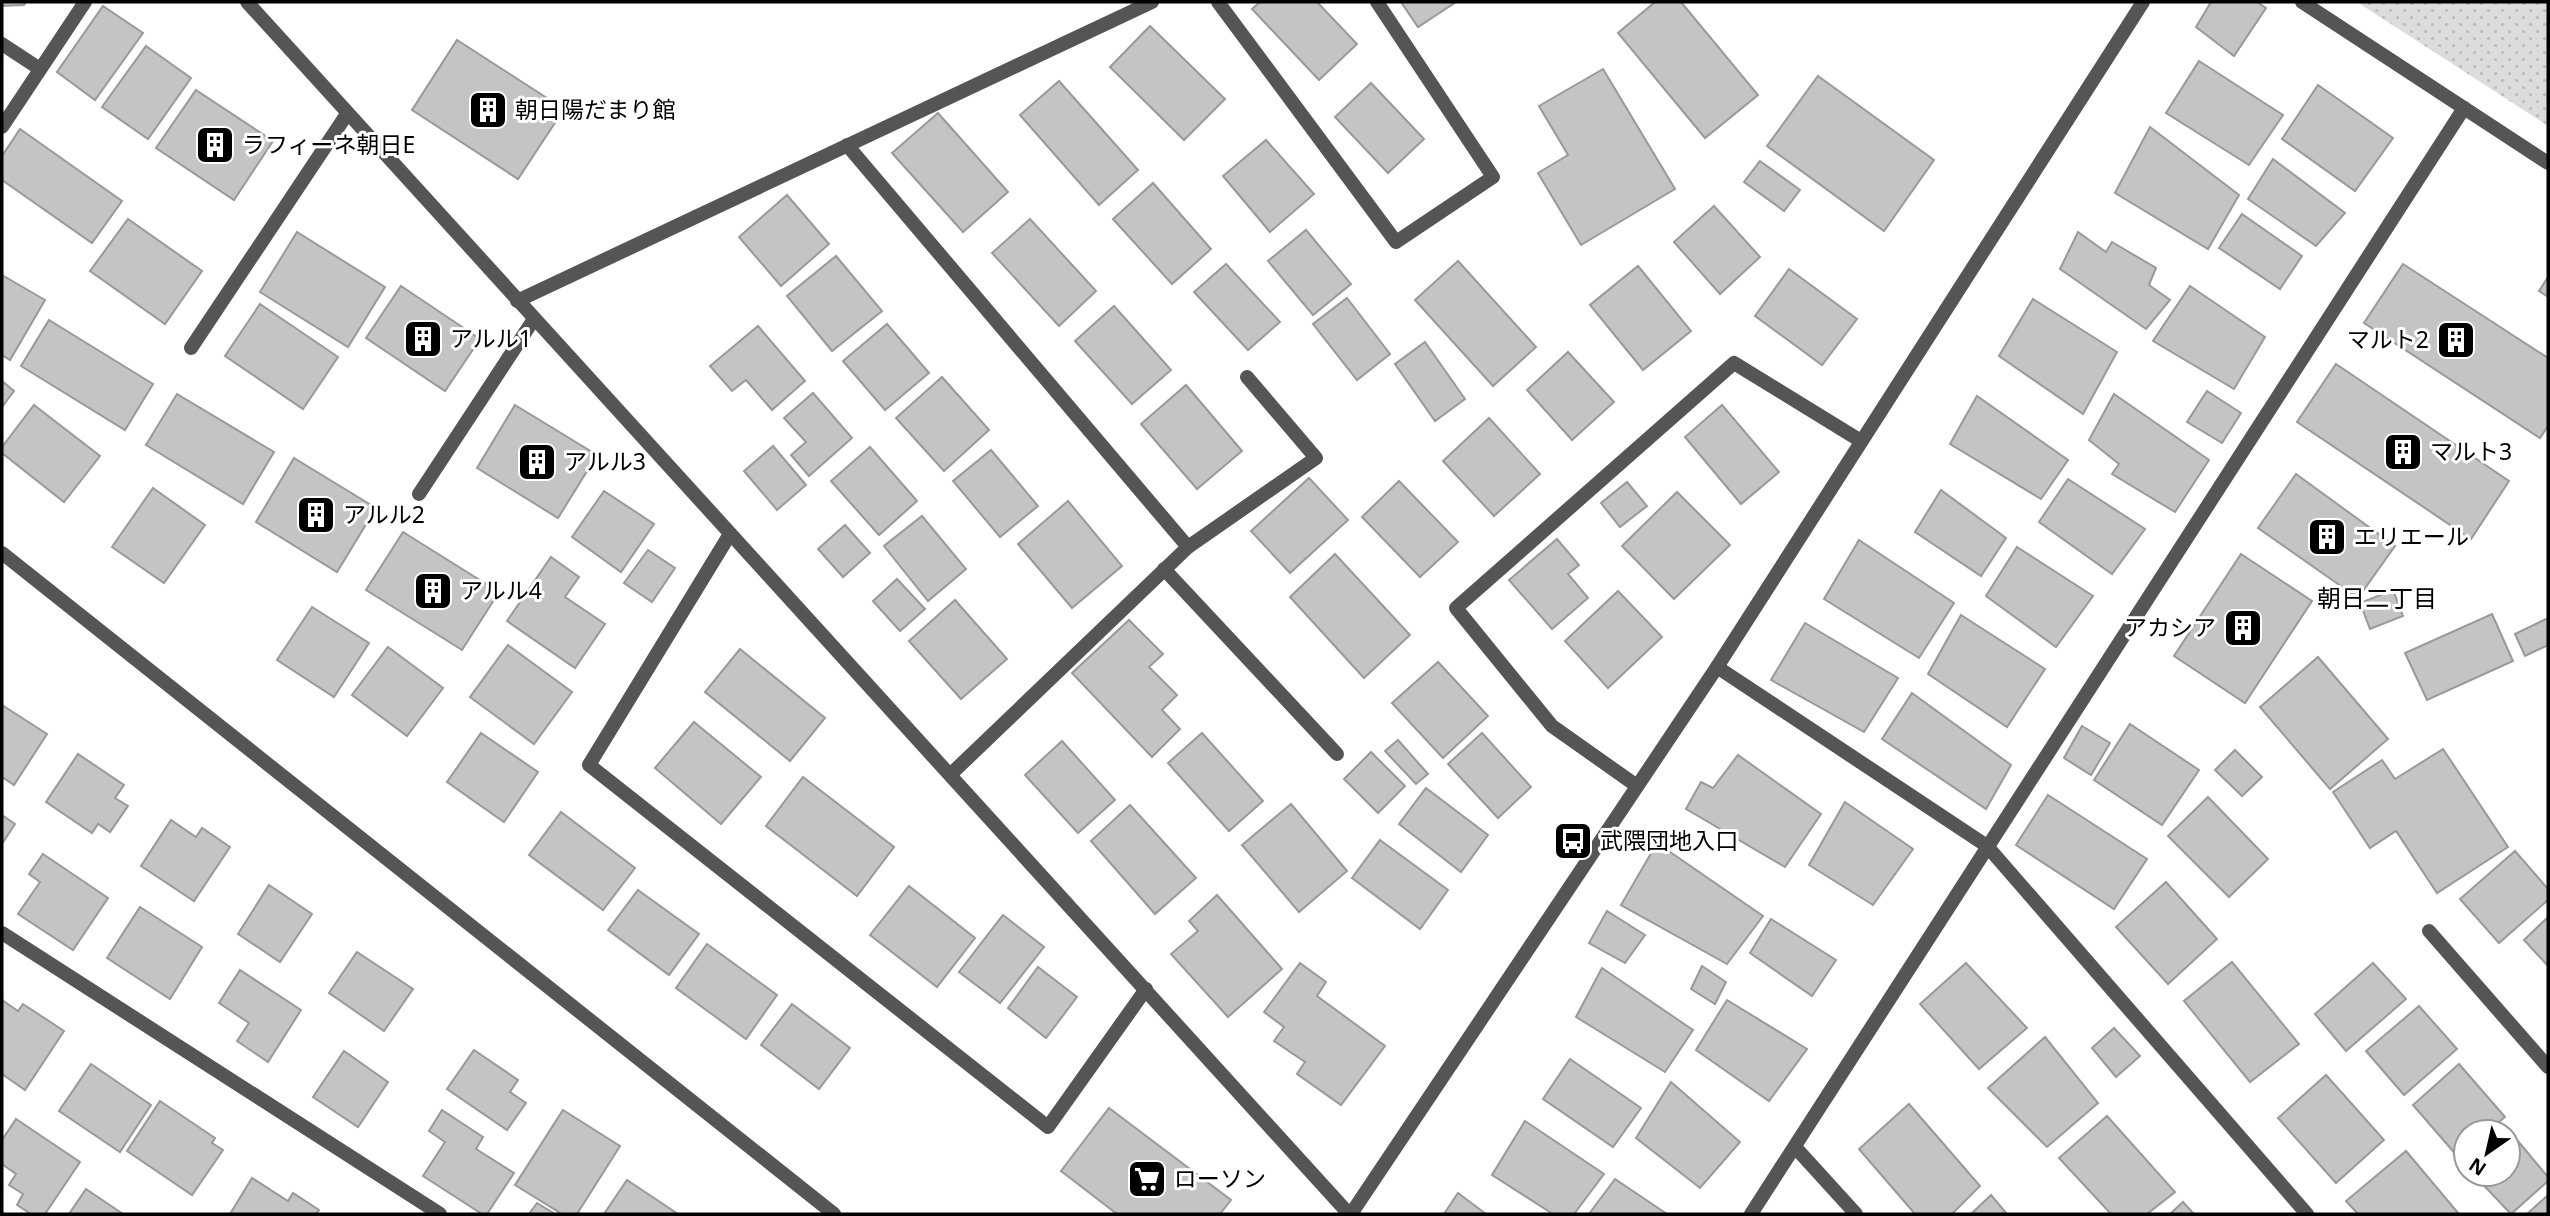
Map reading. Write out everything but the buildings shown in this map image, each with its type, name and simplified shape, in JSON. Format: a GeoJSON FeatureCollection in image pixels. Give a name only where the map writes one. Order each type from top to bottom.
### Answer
{"type":"FeatureCollection","features":[{"type":"Feature","properties":{"kind":"street"},"geometry":{"type":"LineString","coordinates":[[2,127],[85,2]]}},
{"type":"Feature","properties":{"kind":"street"},"geometry":{"type":"LineString","coordinates":[[247,2],[1350,1214],[1717,667],[2143,2]]}},
{"type":"Feature","properties":{"kind":"street"},"geometry":{"type":"LineString","coordinates":[[517,301],[1152,2]]}},
{"type":"Feature","properties":{"kind":"street"},"geometry":{"type":"LineString","coordinates":[[1218,2],[1396,242],[1493,177],[1377,2]]}},
{"type":"Feature","properties":{"kind":"street"},"geometry":{"type":"LineString","coordinates":[[2302,2],[2548,163]]}},
{"type":"Feature","properties":{"kind":"street"},"geometry":{"type":"LineString","coordinates":[[2,44],[40,69]]}},
{"type":"Feature","properties":{"kind":"street"},"geometry":{"type":"LineString","coordinates":[[1751,1214],[2464,108]]}},
{"type":"Feature","properties":{"kind":"street"},"geometry":{"type":"LineString","coordinates":[[191,348],[347,114]]}},
{"type":"Feature","properties":{"kind":"street"},"geometry":{"type":"LineString","coordinates":[[847,145],[1188,547]]}},
{"type":"Feature","properties":{"kind":"street"},"geometry":{"type":"LineString","coordinates":[[419,494],[534,319]]}},
{"type":"Feature","properties":{"kind":"street"},"geometry":{"type":"LineString","coordinates":[[1637,786],[1552,726],[1456,608],[1734,363],[1861,441]]}},
{"type":"Feature","properties":{"kind":"street"},"geometry":{"type":"LineString","coordinates":[[951,774],[1188,547],[1316,458],[1247,377]]}},
{"type":"Feature","properties":{"kind":"street"},"geometry":{"type":"LineString","coordinates":[[730,534],[589,765],[1048,1127],[1146,989]]}},
{"type":"Feature","properties":{"kind":"street"},"geometry":{"type":"LineString","coordinates":[[2,553],[834,1214]]}},
{"type":"Feature","properties":{"kind":"street"},"geometry":{"type":"LineString","coordinates":[[1164,569],[1337,754]]}},
{"type":"Feature","properties":{"kind":"street"},"geometry":{"type":"LineString","coordinates":[[1717,667],[1987,846],[2307,1214]]}},
{"type":"Feature","properties":{"kind":"street"},"geometry":{"type":"LineString","coordinates":[[2430,931],[2548,1068]]}},
{"type":"Feature","properties":{"kind":"street"},"geometry":{"type":"LineString","coordinates":[[2,933],[440,1214]]}},
{"type":"Feature","properties":{"kind":"street"},"geometry":{"type":"LineString","coordinates":[[1795,1147],[1856,1214]]}},
{"type":"Feature","properties":{"kind":"shaded area"},"geometry":{"type":"Polygon","coordinates":[[[2357,2],[2548,2],[2548,126],[2357,2]]]}},
{"type":"Feature","properties":{"kind":"place","name":"朝日陽だまり館"},"geometry":{"type":"Point","coordinates":[488,110]}},
{"type":"Feature","properties":{"kind":"place","name":"ラフィーネ朝日E"},"geometry":{"type":"Point","coordinates":[215,145]}},
{"type":"Feature","properties":{"kind":"place","name":"アルル1"},"geometry":{"type":"Point","coordinates":[423,339]}},
{"type":"Feature","properties":{"kind":"place","name":"マルト2"},"geometry":{"type":"Point","coordinates":[2456,340]}},
{"type":"Feature","properties":{"kind":"place","name":"マルト3"},"geometry":{"type":"Point","coordinates":[2403,452]}},
{"type":"Feature","properties":{"kind":"place","name":"アルル3"},"geometry":{"type":"Point","coordinates":[537,462]}},
{"type":"Feature","properties":{"kind":"place","name":"アルル2"},"geometry":{"type":"Point","coordinates":[316,515]}},
{"type":"Feature","properties":{"kind":"place","name":"エリエール"},"geometry":{"type":"Point","coordinates":[2327,537]}},
{"type":"Feature","properties":{"kind":"place","name":"アルル4"},"geometry":{"type":"Point","coordinates":[433,591]}},
{"type":"Feature","properties":{"kind":"place","name":"アカシア"},"geometry":{"type":"Point","coordinates":[2243,628]}},
{"type":"Feature","properties":{"kind":"place","name":"武隈団地入口"},"geometry":{"type":"Point","coordinates":[1573,841]}},
{"type":"Feature","properties":{"kind":"place","name":"ローソン"},"geometry":{"type":"Point","coordinates":[1147,1179]}},
{"type":"Feature","properties":{"kind":"district","name":"朝日二丁目"},"geometry":{"type":"Point","coordinates":[2377,599]}}]}
